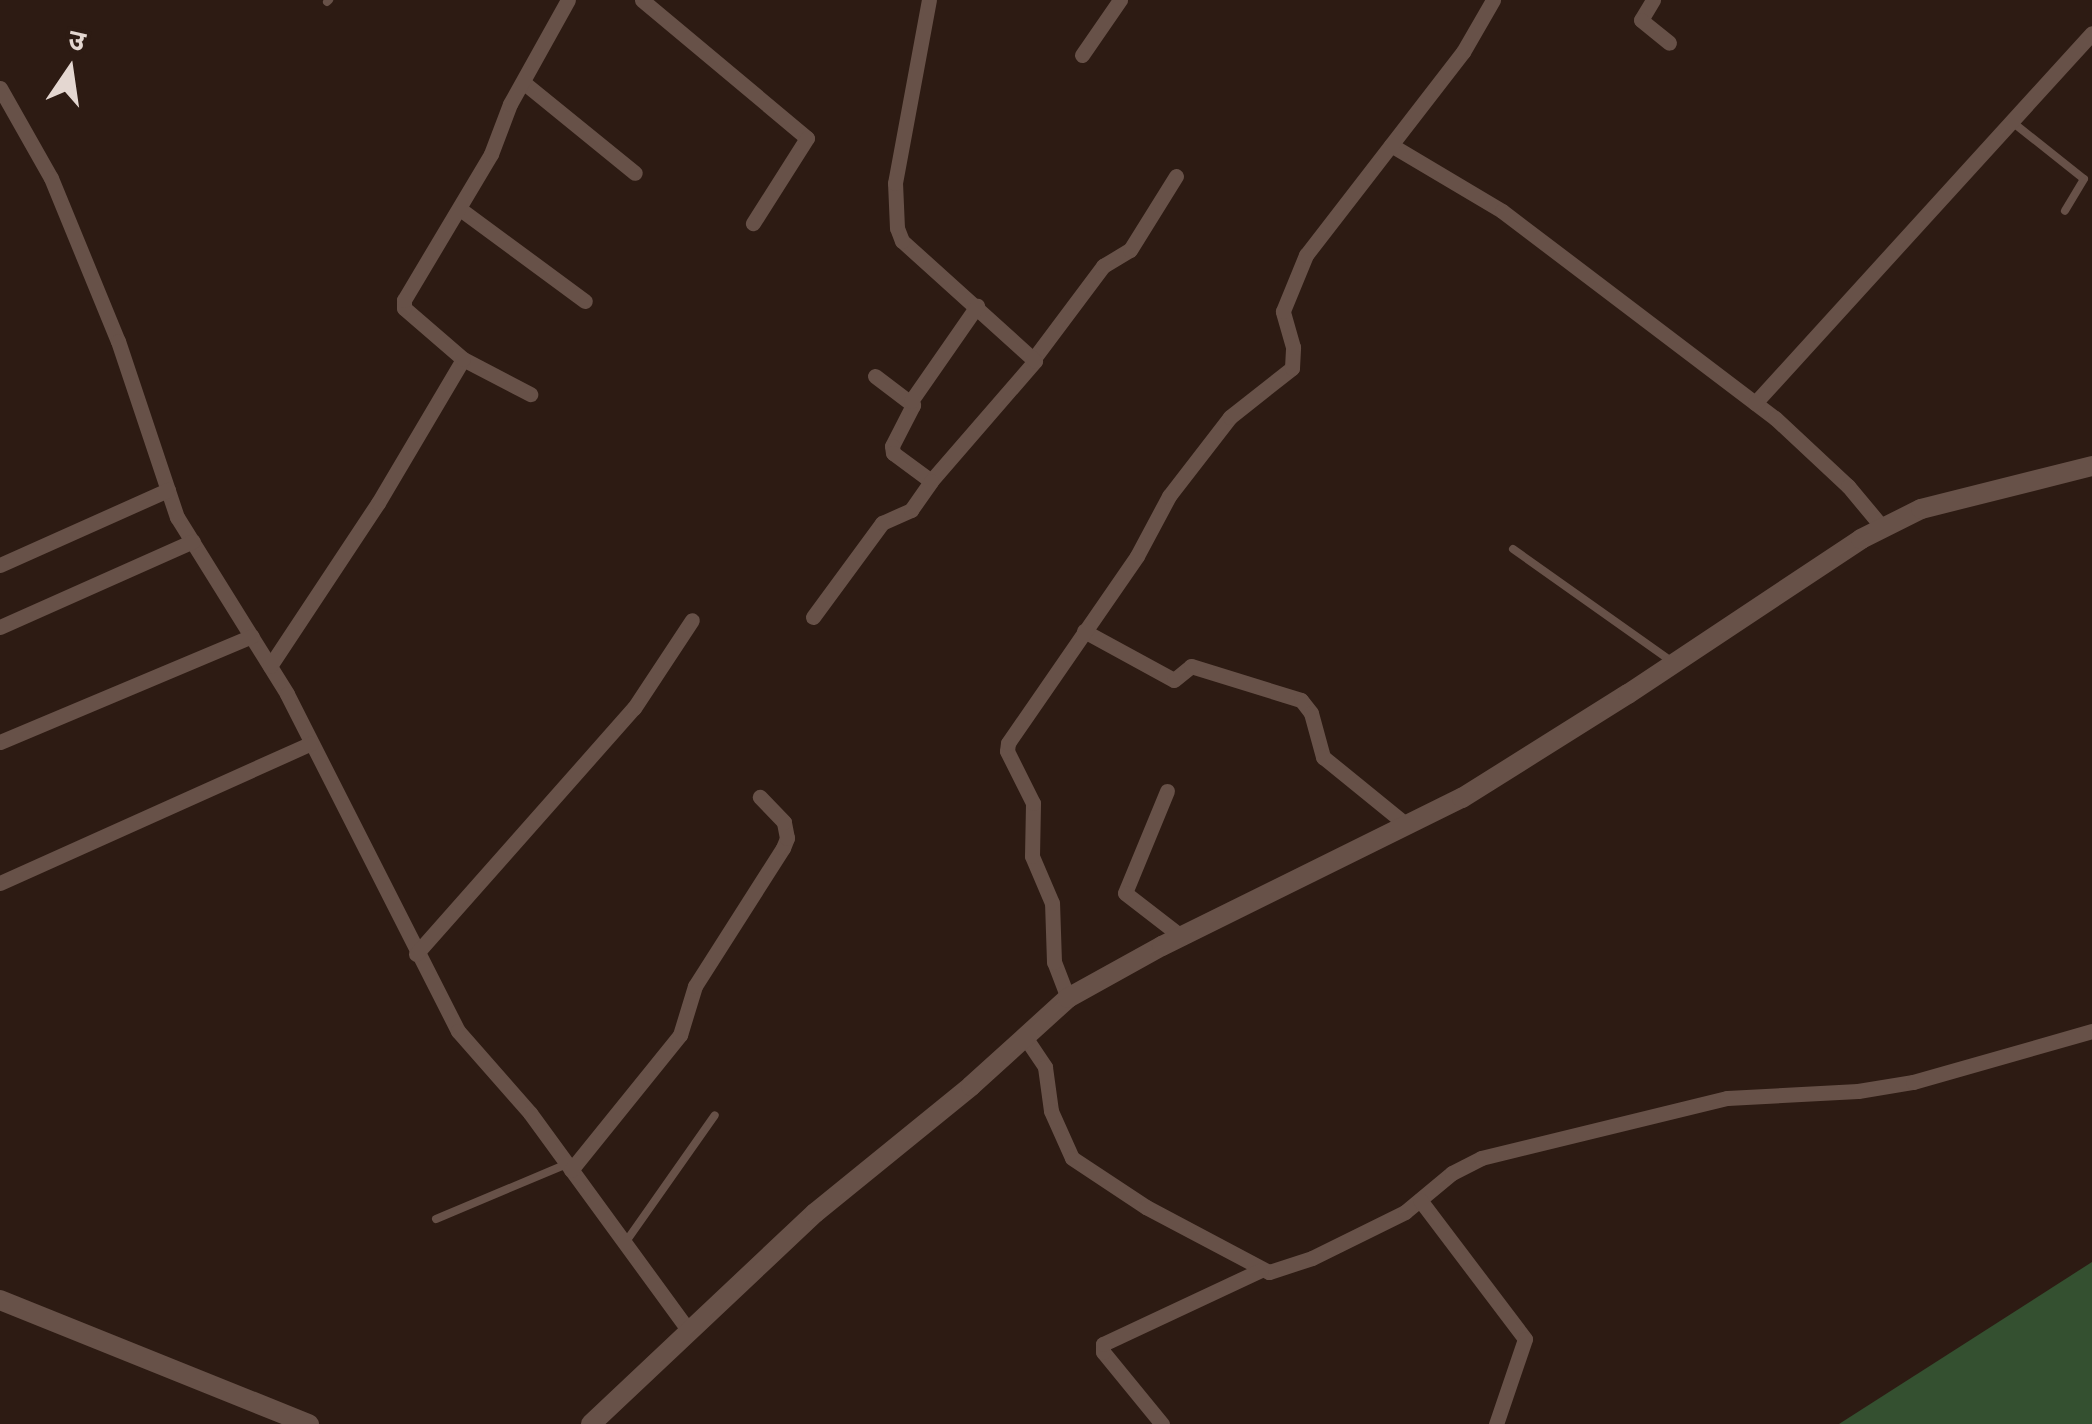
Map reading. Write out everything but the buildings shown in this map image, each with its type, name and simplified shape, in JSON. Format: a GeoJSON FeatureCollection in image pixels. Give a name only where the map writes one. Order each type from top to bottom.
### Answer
{"type":"FeatureCollection","features":[{"type":"Feature","properties":{"kind":"street"},"geometry":{"type":"LineString","coordinates":[[530,394],[463,359],[404,308],[404,300],[460,210],[522,82],[568,0]]}},
{"type":"Feature","properties":{"kind":"street"},"geometry":{"type":"LineString","coordinates":[[642,0],[807,138],[753,223]]}},
{"type":"Feature","properties":{"kind":"street"},"geometry":{"type":"LineString","coordinates":[[929,0],[895,183],[897,228],[902,241],[1035,357]]}},
{"type":"Feature","properties":{"kind":"street"},"geometry":{"type":"LineString","coordinates":[[1082,55],[1120,0]]}},
{"type":"Feature","properties":{"kind":"street"},"geometry":{"type":"LineString","coordinates":[[1068,998],[1054,962],[1052,904],[1032,856],[1034,803],[1006,746],[1137,556],[1169,496],[1230,417],[1292,368],[1293,347],[1283,311],[1306,254],[1463,52],[1493,0]]}},
{"type":"Feature","properties":{"kind":"street"},"geometry":{"type":"LineString","coordinates":[[1653,0],[1641,20],[1668,42]]}},
{"type":"Feature","properties":{"kind":"street"},"geometry":{"type":"LineString","coordinates":[[1755,403],[2092,34]]}},
{"type":"Feature","properties":{"kind":"street"},"geometry":{"type":"LineString","coordinates":[[522,82],[635,173]]}},
{"type":"Feature","properties":{"kind":"street"},"geometry":{"type":"LineString","coordinates":[[0,88],[51,178],[118,340],[168,490],[193,541],[270,666],[458,1032],[530,1112],[689,1331]]}},
{"type":"Feature","properties":{"kind":"street"},"geometry":{"type":"LineString","coordinates":[[1391,146],[1502,211],[1755,403],[1848,486],[1882,528]]}},
{"type":"Feature","properties":{"kind":"street"},"geometry":{"type":"LineString","coordinates":[[813,617],[882,523],[911,510],[1034,364],[1035,357],[1104,266],[1130,250],[1176,176]]}},
{"type":"Feature","properties":{"kind":"street"},"geometry":{"type":"LineString","coordinates":[[460,210],[584,302]]}},
{"type":"Feature","properties":{"kind":"street"},"geometry":{"type":"LineString","coordinates":[[910,401],[978,306]]}},
{"type":"Feature","properties":{"kind":"street"},"geometry":{"type":"LineString","coordinates":[[270,666],[378,504],[463,359]]}},
{"type":"Feature","properties":{"kind":"street"},"geometry":{"type":"LineString","coordinates":[[875,376],[910,401],[914,410],[891,450],[932,481]]}},
{"type":"Feature","properties":{"kind":"street"},"geometry":{"type":"LineString","coordinates":[[592,1424],[815,1213],[1068,998],[1408,826],[1536,754],[1787,584],[1882,528],[1921,509],[2092,466]]}},
{"type":"Feature","properties":{"kind":"street"},"geometry":{"type":"LineString","coordinates":[[0,565],[168,490]]}},
{"type":"Feature","properties":{"kind":"street"},"geometry":{"type":"LineString","coordinates":[[0,627],[193,541]]}},
{"type":"Feature","properties":{"kind":"street"},"geometry":{"type":"LineString","coordinates":[[416,954],[634,708],[692,620]]}},
{"type":"Feature","properties":{"kind":"street"},"geometry":{"type":"LineString","coordinates":[[1084,631],[1174,680],[1191,666],[1301,700],[1311,713],[1323,757],[1408,826]]}},
{"type":"Feature","properties":{"kind":"street"},"geometry":{"type":"LineString","coordinates":[[0,742],[252,636]]}},
{"type":"Feature","properties":{"kind":"street"},"geometry":{"type":"LineString","coordinates":[[0,883],[311,743]]}},
{"type":"Feature","properties":{"kind":"street"},"geometry":{"type":"LineString","coordinates":[[1167,791],[1125,893],[1182,937]]}},
{"type":"Feature","properties":{"kind":"street"},"geometry":{"type":"LineString","coordinates":[[569,1167],[680,1035],[696,986],[782,848],[787,838],[784,822],[760,797]]}},
{"type":"Feature","properties":{"kind":"street"},"geometry":{"type":"LineString","coordinates":[[1025,1037],[1045,1067],[1051,1111],[1072,1158],[1146,1208],[1261,1270],[1275,1272],[1405,1212],[1452,1173],[1481,1158],[1727,1098],[1858,1091],[1913,1082],[2092,1032]]}},
{"type":"Feature","properties":{"kind":"street"},"geometry":{"type":"LineString","coordinates":[[1420,1200],[1525,1339],[1496,1424]]}},
{"type":"Feature","properties":{"kind":"street"},"geometry":{"type":"LineString","coordinates":[[1162,1424],[1103,1352],[1102,1344],[1261,1270]]}},
{"type":"Feature","properties":{"kind":"street"},"geometry":{"type":"LineString","coordinates":[[0,1300],[309,1424]]}},
{"type":"Feature","properties":{"kind":"lane"},"geometry":{"type":"LineString","coordinates":[[2011,121],[2084,179],[2066,212]]}},
{"type":"Feature","properties":{"kind":"lane"},"geometry":{"type":"LineString","coordinates":[[1513,550],[1674,663]]}},
{"type":"Feature","properties":{"kind":"lane"},"geometry":{"type":"LineString","coordinates":[[625,1243],[715,1115]]}},
{"type":"Feature","properties":{"kind":"lane"},"geometry":{"type":"LineString","coordinates":[[436,1219],[569,1167]]}},
{"type":"Feature","properties":{"kind":"green space"},"geometry":{"type":"Polygon","coordinates":[[[2092,1262],[2092,1424],[1839,1424],[2092,1262]]]}}]}
